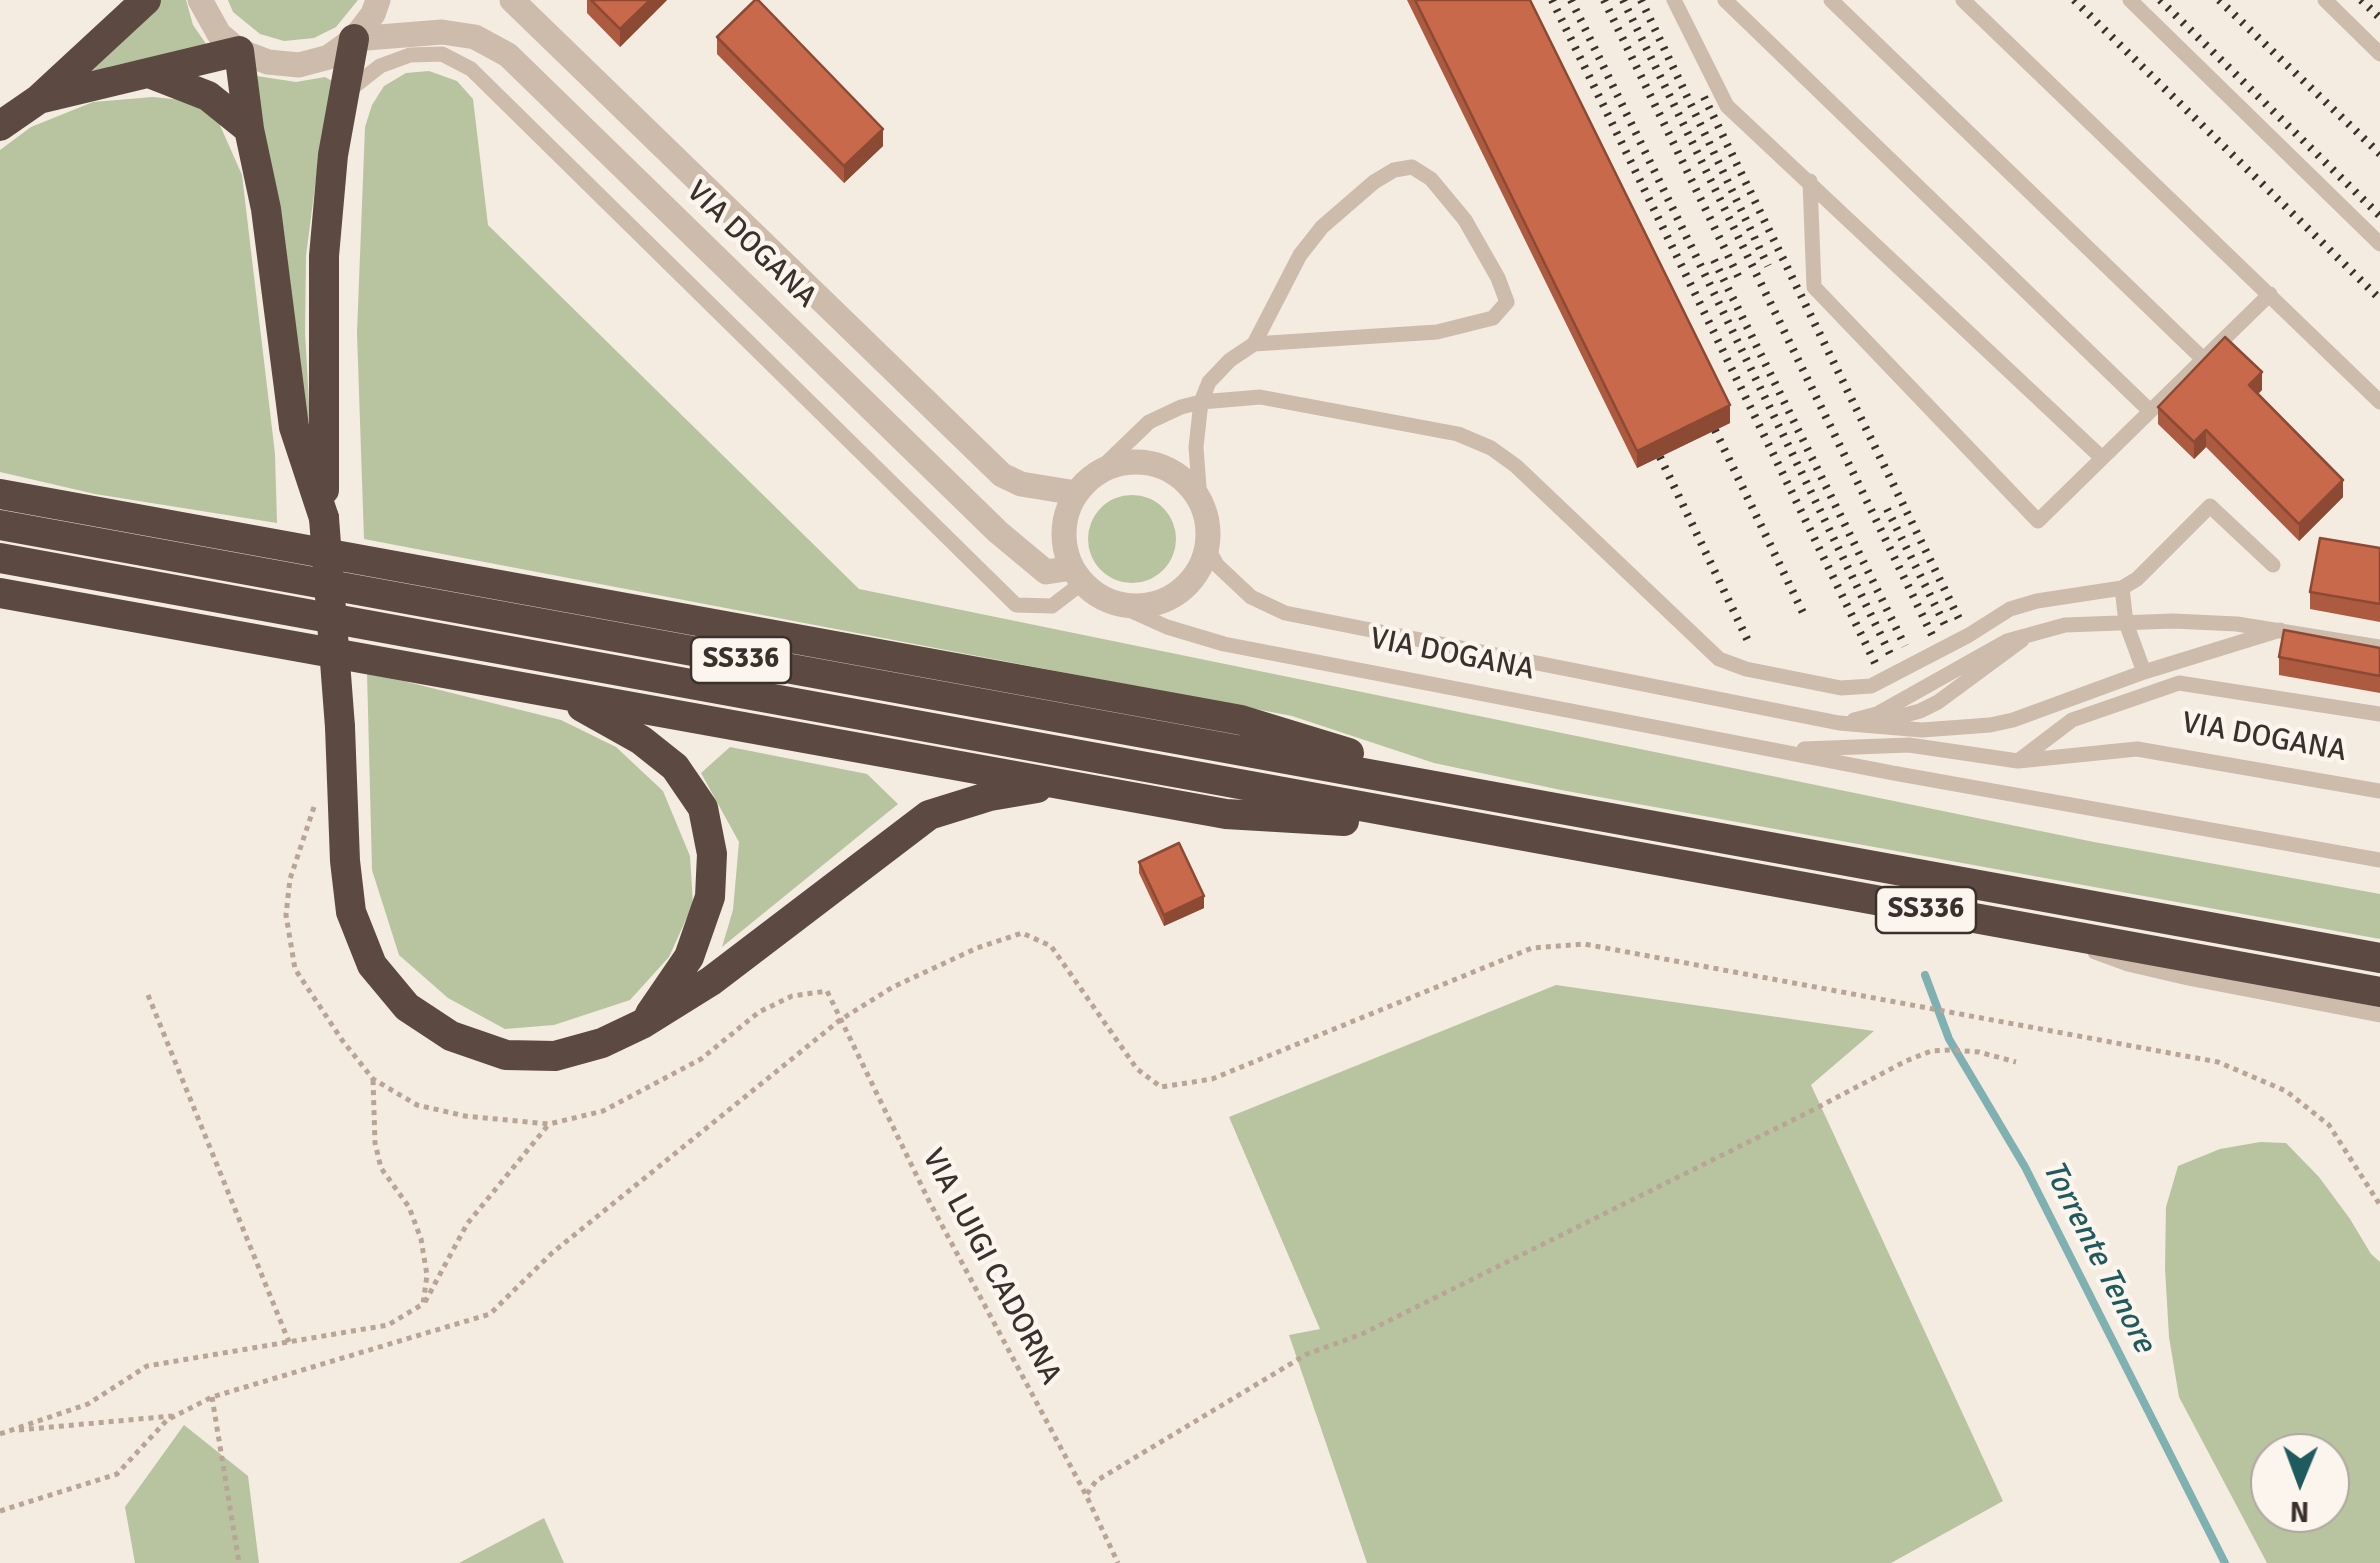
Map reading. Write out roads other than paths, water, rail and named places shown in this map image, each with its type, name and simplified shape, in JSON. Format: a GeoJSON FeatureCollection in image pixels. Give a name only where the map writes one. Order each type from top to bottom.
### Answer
{"type":"FeatureCollection","features":[{"type":"Feature","properties":{"kind":"highway"},"geometry":{"type":"LineString","coordinates":[[0,126],[38,99],[146,0]]}},
{"type":"Feature","properties":{"kind":"highway"},"geometry":{"type":"LineString","coordinates":[[358,39],[333,155],[324,256],[324,518],[351,912],[372,965],[407,1007],[451,1036],[506,1055],[554,1056],[602,1043],[642,1024],[710,981],[929,815],[990,796],[1060,784]]}},
{"type":"Feature","properties":{"kind":"highway"},"geometry":{"type":"LineString","coordinates":[[38,99],[239,51],[249,128],[266,210],[294,427],[324,518]]}},
{"type":"Feature","properties":{"kind":"highway"},"geometry":{"type":"LineString","coordinates":[[150,72],[208,96],[249,128]]}},
{"type":"Feature","properties":{"kind":"highway"},"geometry":{"type":"LineString","coordinates":[[0,484],[149,521]]}},
{"type":"Feature","properties":{"kind":"highway"},"geometry":{"type":"LineString","coordinates":[[0,494],[1241,720],[1481,794]]}},
{"type":"Feature","properties":{"kind":"highway","name":"SS336"},"geometry":{"type":"LineString","coordinates":[[0,525],[2380,958]]}},
{"type":"Feature","properties":{"kind":"highway","name":"SS336"},"geometry":{"type":"LineString","coordinates":[[0,558],[2380,992]]}},
{"type":"Feature","properties":{"kind":"highway"},"geometry":{"type":"LineString","coordinates":[[0,593],[1226,814],[1472,828]]}},
{"type":"Feature","properties":{"kind":"highway"},"geometry":{"type":"LineString","coordinates":[[561,695],[640,740],[676,766],[703,808],[712,854],[710,897],[689,956],[642,1024]]}},
{"type":"Feature","properties":{"kind":"street"},"geometry":{"type":"LineString","coordinates":[[200,0],[219,34],[239,51],[268,62],[298,64],[328,56],[358,39],[378,0]]}},
{"type":"Feature","properties":{"kind":"street","name":"VIA DOGANA"},"geometry":{"type":"LineString","coordinates":[[512,0],[1002,475],[1021,484],[1083,485],[1105,468],[1142,461],[1159,465],[1182,478],[1200,501],[1208,526],[1208,547]]}},
{"type":"Feature","properties":{"kind":"street","name":"VIA DOGANA"},"geometry":{"type":"LineString","coordinates":[[358,39],[442,32],[475,37],[508,56],[998,532],[1046,572],[1077,576],[1091,592],[1116,604]]}},
{"type":"Feature","properties":{"kind":"street"},"geometry":{"type":"LineString","coordinates":[[1077,576],[1065,550],[1063,525],[1083,485]]}},
{"type":"Feature","properties":{"kind":"street"},"geometry":{"type":"LineString","coordinates":[[1116,604],[1142,606],[1173,596],[1192,580],[1208,547]]}},
{"type":"Feature","properties":{"kind":"lane"},"geometry":{"type":"LineString","coordinates":[[1674,0],[1727,106],[2102,458]]}},
{"type":"Feature","properties":{"kind":"lane"},"geometry":{"type":"LineString","coordinates":[[1725,0],[2150,411]]}},
{"type":"Feature","properties":{"kind":"lane"},"geometry":{"type":"LineString","coordinates":[[1831,0],[2203,359]]}},
{"type":"Feature","properties":{"kind":"lane"},"geometry":{"type":"LineString","coordinates":[[1963,0],[2380,402]]}},
{"type":"Feature","properties":{"kind":"lane"},"geometry":{"type":"LineString","coordinates":[[2130,0],[2380,244]]}},
{"type":"Feature","properties":{"kind":"lane"},"geometry":{"type":"LineString","coordinates":[[2325,0],[2380,54]]}},
{"type":"Feature","properties":{"kind":"lane"},"geometry":{"type":"LineString","coordinates":[[358,39],[442,54],[471,69],[1016,605],[1052,606],[1077,576]]}},
{"type":"Feature","properties":{"kind":"lane"},"geometry":{"type":"LineString","coordinates":[[344,94],[380,66],[410,54],[442,54]]}},
{"type":"Feature","properties":{"kind":"lane"},"geometry":{"type":"LineString","coordinates":[[1200,501],[1196,446],[1201,402],[1210,382],[1230,360],[1254,344],[1300,255],[1322,227],[1394,170],[1412,167],[1431,179],[1465,220],[1507,302],[1493,318],[1437,332],[1254,344]]}},
{"type":"Feature","properties":{"kind":"lane"},"geometry":{"type":"LineString","coordinates":[[1810,181],[1814,287],[2038,521],[2270,294]]}},
{"type":"Feature","properties":{"kind":"lane"},"geometry":{"type":"LineString","coordinates":[[1083,485],[1148,422],[1201,402],[1260,397],[1458,434],[1500,454],[1700,643],[1732,666],[1854,689],[1871,686],[2010,609],[2052,598],[2122,588],[2138,579],[2210,506],[2272,565]]}},
{"type":"Feature","properties":{"kind":"lane","name":"VIA DOGANA"},"geometry":{"type":"LineString","coordinates":[[1208,547],[1217,564],[1251,597],[1285,613],[1839,724],[1922,730],[1990,725],[2280,630]]}},
{"type":"Feature","properties":{"kind":"lane"},"geometry":{"type":"LineString","coordinates":[[2122,588],[2126,623],[2144,672]]}},
{"type":"Feature","properties":{"kind":"lane","name":"VIA DOGANA"},"geometry":{"type":"LineString","coordinates":[[1116,604],[1167,627],[1224,644],[1893,773],[2380,860]]}},
{"type":"Feature","properties":{"kind":"lane","name":"VIA DOGANA"},"geometry":{"type":"LineString","coordinates":[[1839,724],[1877,714],[1983,651],[2033,631],[2064,625],[2190,622],[2280,630],[2380,647]]}},
{"type":"Feature","properties":{"kind":"lane","name":"VIA DOGANA"},"geometry":{"type":"LineString","coordinates":[[2018,762],[2072,720],[2179,683],[2380,714]]}},
{"type":"Feature","properties":{"kind":"lane","name":"VIA DOGANA"},"geometry":{"type":"LineString","coordinates":[[1780,751],[1909,745],[2018,762],[2136,749],[2380,790]]}},
{"type":"Feature","properties":{"kind":"lane"},"geometry":{"type":"LineString","coordinates":[[2055,934],[2128,964],[2380,1015]]}},
{"type":"Feature","properties":{"kind":"waterway","name":"Torrente Tenore"},"geometry":{"type":"LineString","coordinates":[[1925,975],[1949,1039],[2025,1167],[2225,1563]]}},
{"type":"Feature","properties":{"kind":"railway"},"geometry":{"type":"LineString","coordinates":[[1552,0],[1876,665]]}},
{"type":"Feature","properties":{"kind":"railway"},"geometry":{"type":"LineString","coordinates":[[1571,0],[1890,654]]}},
{"type":"Feature","properties":{"kind":"railway"},"geometry":{"type":"LineString","coordinates":[[1604,0],[1739,278]]}},
{"type":"Feature","properties":{"kind":"railway"},"geometry":{"type":"LineString","coordinates":[[1623,0],[1932,635]]}},
{"type":"Feature","properties":{"kind":"railway"},"geometry":{"type":"LineString","coordinates":[[1641,0],[1768,266]]}},
{"type":"Feature","properties":{"kind":"railway"},"geometry":{"type":"LineString","coordinates":[[2074,0],[2380,299]]}},
{"type":"Feature","properties":{"kind":"railway"},"geometry":{"type":"LineString","coordinates":[[2160,0],[2380,216]]}},
{"type":"Feature","properties":{"kind":"railway"},"geometry":{"type":"LineString","coordinates":[[2219,0],[2380,154]]}},
{"type":"Feature","properties":{"kind":"railway"},"geometry":{"type":"LineString","coordinates":[[2361,0],[2380,18]]}},
{"type":"Feature","properties":{"kind":"railway"},"geometry":{"type":"LineString","coordinates":[[1704,97],[1961,623]]}},
{"type":"Feature","properties":{"kind":"railway"},"geometry":{"type":"LineString","coordinates":[[1714,260],[1905,646]]}},
{"type":"Feature","properties":{"kind":"railway"},"geometry":{"type":"LineString","coordinates":[[1715,430],[1806,619]]}},
{"type":"Feature","properties":{"kind":"railway"},"geometry":{"type":"LineString","coordinates":[[1660,457],[1749,643]]}},
{"type":"Feature","properties":{"kind":"railway"},"geometry":{"type":"LineString","coordinates":[[1887,509],[1946,627]]}}]}
